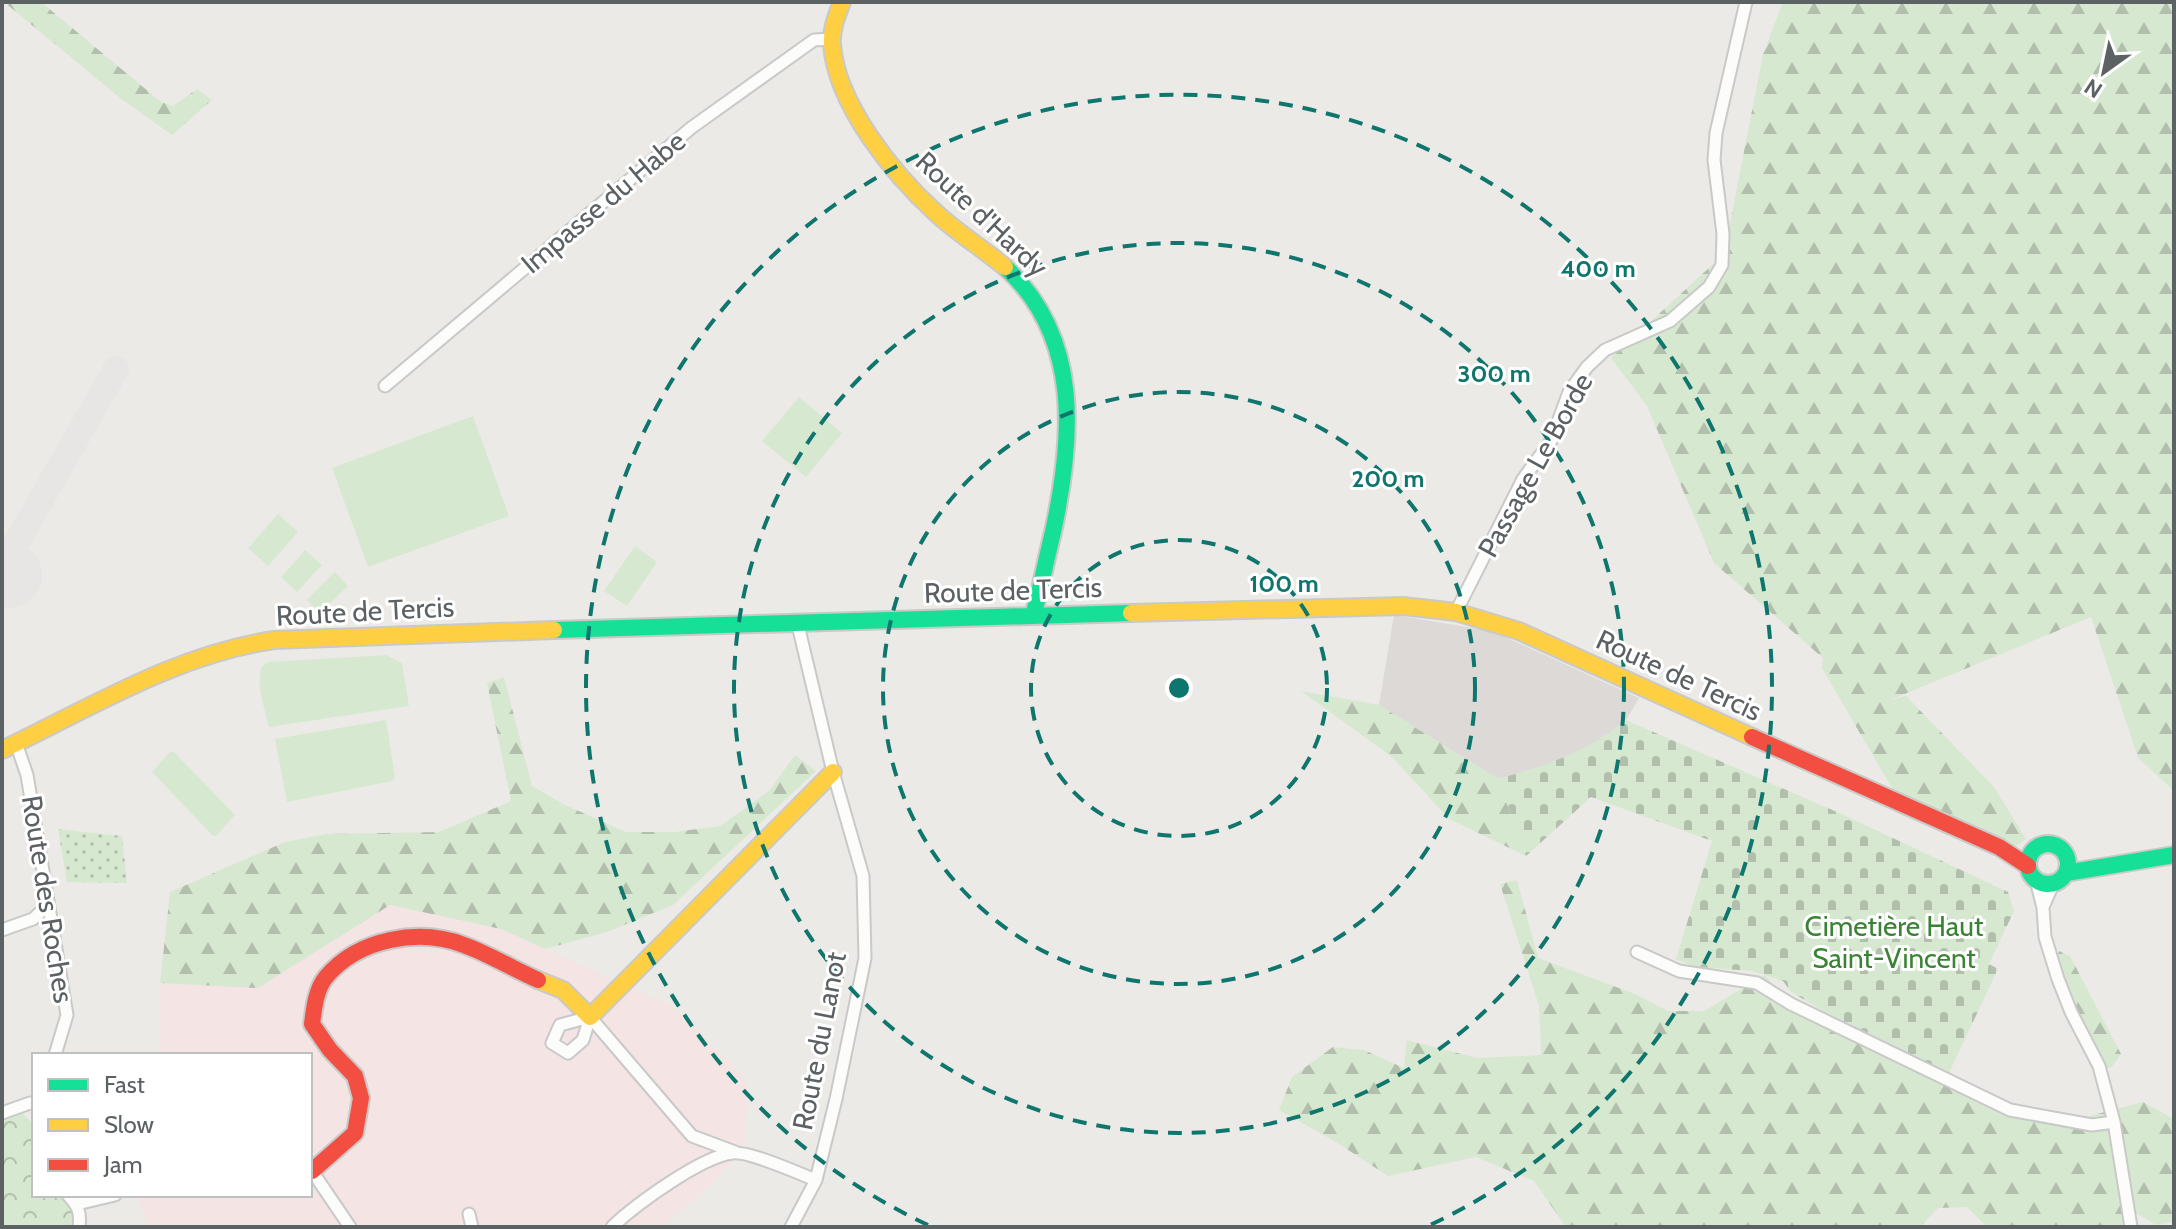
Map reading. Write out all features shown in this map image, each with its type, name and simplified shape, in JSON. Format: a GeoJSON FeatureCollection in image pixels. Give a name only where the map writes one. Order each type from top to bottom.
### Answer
{"type":"FeatureCollection","features":[{"type":"Feature","properties":{"kind":"main road","name":"Route d'Hardy"},"geometry":{"type":"LineString","coordinates":[[842,2],[832,39],[834,59],[869,135],[890,163],[938,214],[999,262],[1036,301],[1057,352],[1068,394],[1067,458],[1033,616]]}},
{"type":"Feature","properties":{"kind":"main road","name":"Route de Tercis"},"geometry":{"type":"LineString","coordinates":[[9,746],[192,659],[240,645],[274,640],[797,621],[1377,606],[1456,612],[1519,631],[2047,868]]}},
{"type":"Feature","properties":{"kind":"main road"},"geometry":{"type":"LineString","coordinates":[[590,1017],[833,772]]}},
{"type":"Feature","properties":{"kind":"main road"},"geometry":{"type":"LineString","coordinates":[[2047,868],[2120,866],[2174,855]]}},
{"type":"Feature","properties":{"kind":"main road","name":"Route du Lanot"},"geometry":{"type":"LineString","coordinates":[[312,1169],[355,1133],[361,1098],[355,1076],[330,1050],[312,1024],[316,998],[325,978],[348,958],[388,940],[424,935],[465,945],[563,990],[590,1017]]}},
{"type":"Feature","properties":{"kind":"street","name":"Passage Le Borde"},"geometry":{"type":"LineString","coordinates":[[1456,612],[1523,479],[1551,441],[1569,392],[1587,367],[1605,350],[1670,321],[1709,287],[1722,265],[1723,234],[1714,160],[1716,133],[1746,2]]}},
{"type":"Feature","properties":{"kind":"street","name":"Impasse du Habe"},"geometry":{"type":"LineString","coordinates":[[385,386],[691,128],[814,40],[832,39]]}},
{"type":"Feature","properties":{"kind":"street","name":"Route du Lanot"},"geometry":{"type":"LineString","coordinates":[[791,1227],[816,1180],[865,958],[863,876],[833,772],[797,621]]}},
{"type":"Feature","properties":{"kind":"street","name":"Route des Roches"},"geometry":{"type":"LineString","coordinates":[[9,746],[27,775],[67,1015],[56,1053]]}},
{"type":"Feature","properties":{"kind":"street"},"geometry":{"type":"LineString","coordinates":[[2047,868],[2043,908],[2045,937],[2071,1012],[2099,1066],[2114,1122],[2131,1227]]}},
{"type":"Feature","properties":{"kind":"street"},"geometry":{"type":"LineString","coordinates":[[2,930],[33,919],[48,905]]}},
{"type":"Feature","properties":{"kind":"street"},"geometry":{"type":"LineString","coordinates":[[1637,952],[1679,971],[1757,983],[1791,1004],[2010,1110],[2092,1125],[2114,1122]]}},
{"type":"Feature","properties":{"kind":"street","name":"Route du Lanot"},"geometry":{"type":"LineString","coordinates":[[590,1017],[692,1136],[816,1180]]}},
{"type":"Feature","properties":{"kind":"street"},"geometry":{"type":"LineString","coordinates":[[2,1113],[32,1104]]}},
{"type":"Feature","properties":{"kind":"street"},"geometry":{"type":"LineString","coordinates":[[612,1227],[633,1207],[711,1159],[735,1152]]}},
{"type":"Feature","properties":{"kind":"street","name":"Route du Lanot"},"geometry":{"type":"LineString","coordinates":[[312,1171],[350,1227]]}},
{"type":"Feature","properties":{"kind":"street"},"geometry":{"type":"LineString","coordinates":[[79,1227],[81,1213],[72,1199],[94,1197]]}},
{"type":"Feature","properties":{"kind":"street"},"geometry":{"type":"LineString","coordinates":[[469,1214],[472,1227]]}},
{"type":"Feature","properties":{"kind":"shaded area"},"geometry":{"type":"Polygon","coordinates":[[[1394,615],[1492,631],[1639,698],[1626,720],[1604,738],[1551,764],[1498,779],[1379,705],[1394,615]]]}},
{"type":"Feature","properties":{"kind":"shaded area"},"geometry":{"type":"Polygon","coordinates":[[[390,905],[501,929],[672,1006],[747,1080],[745,1148],[703,1192],[660,1227],[149,1227],[137,1197],[312,1197],[312,1053],[159,1053],[160,983],[258,987],[390,905]]]}},
{"type":"Feature","properties":{"kind":"shaded area"},"geometry":{"type":"Polygon","coordinates":[[[78,1197],[137,1197],[81,1206],[78,1197]]]}},
{"type":"Feature","properties":{"kind":"green space"},"geometry":{"type":"Polygon","coordinates":[[[4,2],[41,2],[161,102],[173,106],[197,89],[212,100],[172,135],[120,98],[4,2]]]}},
{"type":"Feature","properties":{"kind":"green space"},"geometry":{"type":"Polygon","coordinates":[[[1783,2],[2174,2],[2174,791],[2138,758],[2091,617],[1890,700],[1906,696],[1994,787],[2026,839],[2016,846],[1948,822],[1893,790],[1822,668],[1823,658],[1714,563],[1647,406],[1611,358],[1724,254],[1763,54],[1783,2]]]}},
{"type":"Feature","properties":{"kind":"green space"},"geometry":{"type":"Polygon","coordinates":[[[799,397],[842,433],[806,477],[762,441],[799,397]]]}},
{"type":"Feature","properties":{"kind":"green space"},"geometry":{"type":"Polygon","coordinates":[[[473,416],[509,516],[368,567],[332,468],[473,416]]]}},
{"type":"Feature","properties":{"kind":"green space"},"geometry":{"type":"Polygon","coordinates":[[[278,514],[298,532],[268,566],[248,548],[278,514]]]}},
{"type":"Feature","properties":{"kind":"green space"},"geometry":{"type":"Polygon","coordinates":[[[635,546],[657,562],[627,606],[604,591],[635,546]]]}},
{"type":"Feature","properties":{"kind":"green space"},"geometry":{"type":"Polygon","coordinates":[[[305,550],[322,565],[297,592],[281,577],[305,550]]]}},
{"type":"Feature","properties":{"kind":"green space"},"geometry":{"type":"Polygon","coordinates":[[[335,572],[348,586],[320,613],[307,600],[335,572]]]}},
{"type":"Feature","properties":{"kind":"green space"},"geometry":{"type":"Polygon","coordinates":[[[386,655],[402,663],[409,706],[269,727],[260,688],[262,666],[269,662],[386,655]]]}},
{"type":"Feature","properties":{"kind":"green space"},"geometry":{"type":"Polygon","coordinates":[[[504,677],[532,786],[563,804],[626,832],[675,832],[720,826],[769,791],[795,755],[816,771],[673,905],[607,932],[545,949],[501,929],[390,905],[258,988],[160,983],[170,892],[285,842],[326,834],[439,832],[511,801],[487,683],[504,677]]]}},
{"type":"Feature","properties":{"kind":"green space"},"geometry":{"type":"Polygon","coordinates":[[[1301,691],[1379,705],[1498,779],[1526,856],[1449,819],[1392,757],[1301,691]]]}},
{"type":"Feature","properties":{"kind":"green space"},"geometry":{"type":"Polygon","coordinates":[[[386,720],[395,777],[392,781],[287,802],[275,739],[386,720]]]}},
{"type":"Feature","properties":{"kind":"green space","name":"Cimetière Haut Saint-Vincent"},"geometry":{"type":"Polygon","coordinates":[[[1626,720],[1846,816],[2008,892],[2014,911],[1989,964],[1998,969],[1949,1073],[1825,1012],[1791,992],[1783,981],[1752,971],[1695,967],[1676,959],[1712,841],[1591,797],[1526,856],[1498,779],[1565,757],[1626,720]]]}},
{"type":"Feature","properties":{"kind":"green space"},"geometry":{"type":"Polygon","coordinates":[[[170,752],[174,752],[235,815],[216,836],[152,772],[170,752]]]}},
{"type":"Feature","properties":{"kind":"green space"},"geometry":{"type":"Polygon","coordinates":[[[58,829],[122,836],[127,883],[67,882],[58,829]]]}},
{"type":"Feature","properties":{"kind":"green space"},"geometry":{"type":"Polygon","coordinates":[[[1517,880],[1538,958],[1635,994],[1668,1011],[1704,1011],[1765,975],[1791,1004],[2009,1110],[2071,1121],[2143,1102],[2174,1119],[2174,1222],[2156,1225],[2129,1209],[2131,1227],[1987,1227],[1967,1207],[1938,1208],[1920,1227],[1566,1227],[1534,1181],[1476,1157],[1388,1176],[1279,1110],[1292,1077],[1333,1047],[1364,1050],[1404,1068],[1407,1040],[1477,1058],[1541,1055],[1539,1006],[1500,884],[1517,880]]]}},
{"type":"Feature","properties":{"kind":"green space"},"geometry":{"type":"Polygon","coordinates":[[[2059,951],[2070,956],[2121,1054],[2112,1067],[2105,1069],[2080,1030],[2056,961],[2059,951]]]}},
{"type":"Feature","properties":{"kind":"green space"},"geometry":{"type":"Polygon","coordinates":[[[22,1112],[32,1124],[32,1197],[65,1197],[76,1209],[75,1227],[2,1227],[2,1118],[22,1112]]]}},
{"type":"Feature","properties":{"kind":"taxiway"},"geometry":{"type":"LineString","coordinates":[[15,545],[116,369]]}},
{"type":"Feature","properties":{"kind":"runway"},"geometry":{"type":"LineString","coordinates":[[2,573],[9,575]]}},
{"type":"Feature","properties":{"kind":"traffic: fast"},"geometry":{"type":"LineString","coordinates":[[1005,267],[1030,295],[1048,325],[1059,358],[1065,391],[1067,426],[1060,497],[1033,616]]}},
{"type":"Feature","properties":{"kind":"traffic: fast"},"geometry":{"type":"LineString","coordinates":[[554,630],[1131,613]]}},
{"type":"Feature","properties":{"kind":"traffic: fast"},"geometry":{"type":"LineString","coordinates":[[2048,844],[2062,850],[2068,864],[2062,878],[2048,884],[2034,878],[2028,864],[2034,850],[2048,844]]}},
{"type":"Feature","properties":{"kind":"traffic: fast"},"geometry":{"type":"LineString","coordinates":[[2066,873],[2174,855]]}},
{"type":"Feature","properties":{"kind":"traffic: slow"},"geometry":{"type":"LineString","coordinates":[[842,2],[833,28],[836,67],[844,90],[870,137],[920,198],[1005,267]]}},
{"type":"Feature","properties":{"kind":"traffic: slow"},"geometry":{"type":"LineString","coordinates":[[1131,613],[1403,606],[1456,612],[1519,631],[1752,737]]}},
{"type":"Feature","properties":{"kind":"traffic: slow"},"geometry":{"type":"LineString","coordinates":[[2,750],[135,684],[203,657],[238,647],[274,640],[554,630]]}},
{"type":"Feature","properties":{"kind":"traffic: slow"},"geometry":{"type":"LineString","coordinates":[[538,980],[563,990],[590,1017],[833,772]]}},
{"type":"Feature","properties":{"kind":"traffic: jam"},"geometry":{"type":"LineString","coordinates":[[1752,737],[1999,847],[2028,866]]}},
{"type":"Feature","properties":{"kind":"traffic: jam"},"geometry":{"type":"LineString","coordinates":[[312,1171],[355,1133],[361,1098],[355,1076],[330,1050],[312,1024],[320,987],[340,964],[372,945],[409,937],[428,937],[464,945],[538,980]]}}]}
